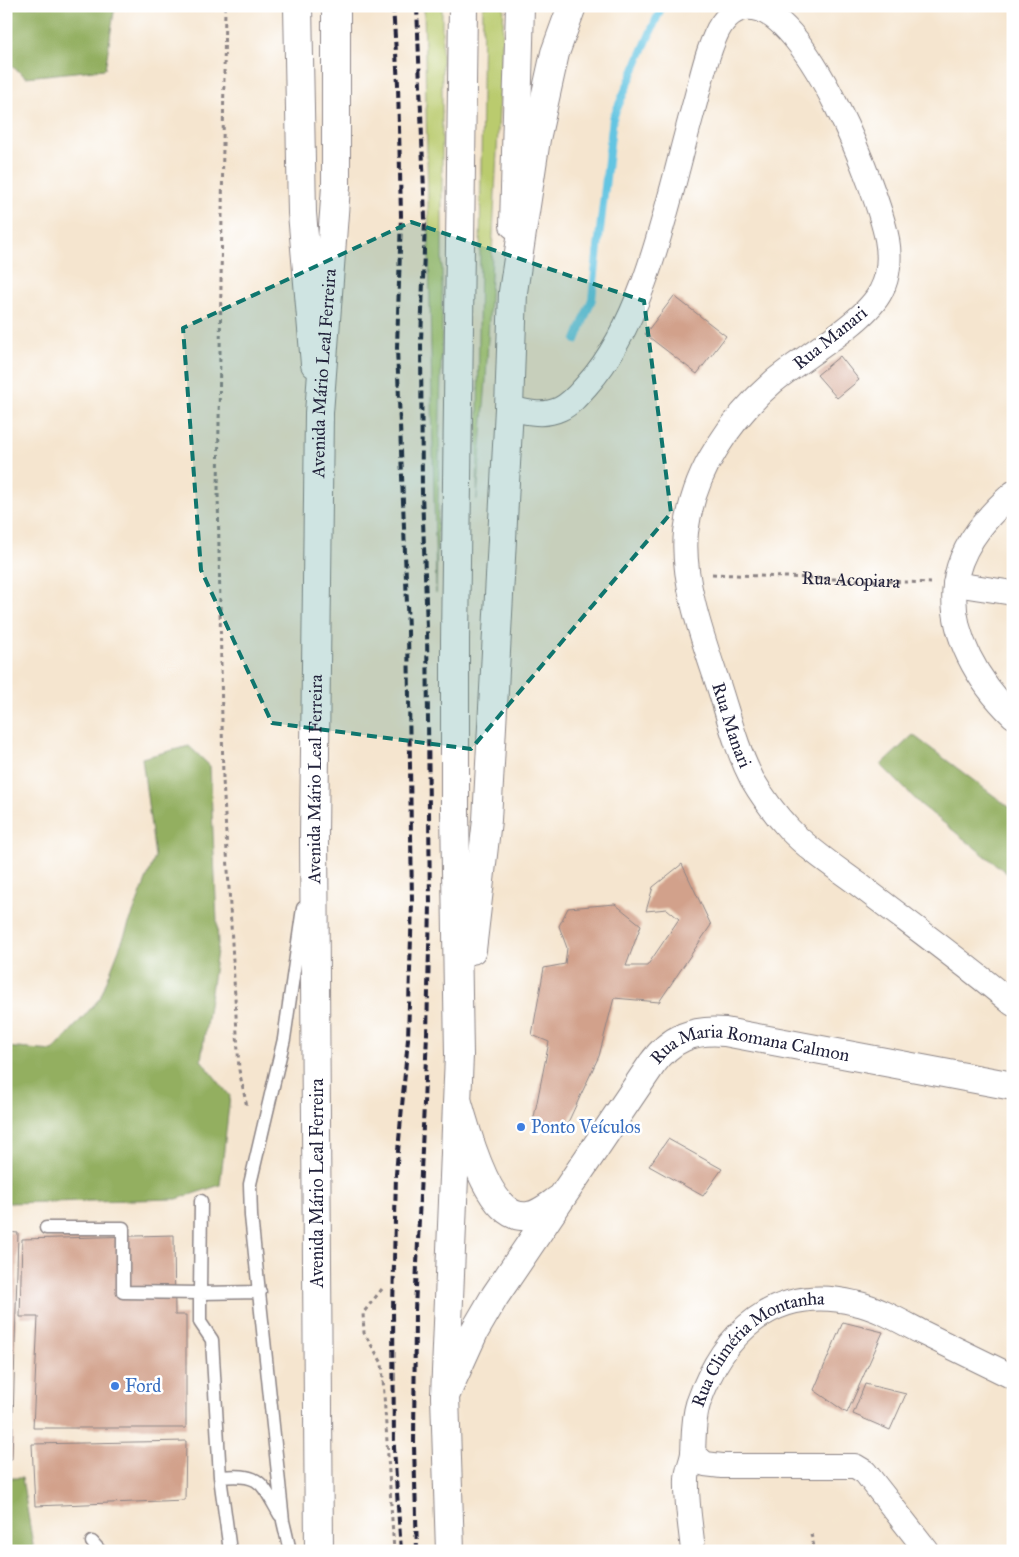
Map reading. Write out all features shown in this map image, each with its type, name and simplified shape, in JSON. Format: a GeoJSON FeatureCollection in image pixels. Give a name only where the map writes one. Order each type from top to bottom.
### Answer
{"type":"FeatureCollection","features":[{"type":"Feature","properties":{"kind":"main road"},"geometry":{"type":"LineString","coordinates":[[298,6],[302,213],[320,413]]}},
{"type":"Feature","properties":{"kind":"main road","name":"Avenida Mário Leal Ferreira"},"geometry":{"type":"LineString","coordinates":[[320,1551],[314,836],[320,413],[336,187],[336,6]]}},
{"type":"Feature","properties":{"kind":"main road"},"geometry":{"type":"LineString","coordinates":[[450,1551],[445,1396],[459,1055],[455,810],[455,651],[463,6]]}},
{"type":"Feature","properties":{"kind":"main road"},"geometry":{"type":"LineString","coordinates":[[459,1055],[487,820],[509,408],[520,6]]}},
{"type":"Feature","properties":{"kind":"main road"},"geometry":{"type":"LineString","coordinates":[[512,292],[536,138],[556,53],[572,6]]}},
{"type":"Feature","properties":{"kind":"main road","name":"Rua Maria Romana Calmon"},"geometry":{"type":"LineString","coordinates":[[445,1396],[478,1324],[560,1199],[663,1050],[675,1040],[690,1033],[708,1030],[725,1032],[1013,1086]]}},
{"type":"Feature","properties":{"kind":"main road","name":"Rua Maria Romana Calmon"},"geometry":{"type":"LineString","coordinates":[[458,1103],[492,1196],[501,1207],[515,1215],[528,1216],[542,1211],[560,1199]]}},
{"type":"Feature","properties":{"kind":"street","name":"Rua Manari"},"geometry":{"type":"LineString","coordinates":[[509,408],[534,414],[558,410],[575,399],[597,374],[620,341],[651,260],[705,67],[718,30],[727,17],[738,10],[750,7],[767,12],[782,26],[808,57],[842,113],[879,212],[887,241],[888,269],[881,292],[866,312],[774,381],[739,415],[713,454],[693,497],[686,536],[689,573],[697,619],[738,747],[753,779],[770,806],[790,830],[822,857],[1013,1004]]}},
{"type":"Feature","properties":{"kind":"street"},"geometry":{"type":"LineString","coordinates":[[1013,493],[981,526],[964,554],[955,584],[956,620],[966,651],[982,681],[1013,716]]}},
{"type":"Feature","properties":{"kind":"street"},"geometry":{"type":"LineString","coordinates":[[955,584],[1013,593]]}},
{"type":"Feature","properties":{"kind":"street","name":"Rua Climéria Montanha"},"geometry":{"type":"LineString","coordinates":[[692,1551],[687,1478],[693,1453],[692,1435],[698,1405],[725,1349],[747,1326],[770,1310],[798,1299],[826,1298],[856,1303],[874,1309],[1013,1377]]}},
{"type":"Feature","properties":{"kind":"street"},"geometry":{"type":"LineString","coordinates":[[693,1453],[705,1464],[722,1466],[855,1466],[865,1472],[927,1551]]}},
{"type":"Feature","properties":{"kind":"lane"},"geometry":{"type":"LineString","coordinates":[[290,1551],[283,1521],[250,1184],[284,1039],[314,836]]}},
{"type":"Feature","properties":{"kind":"lane"},"geometry":{"type":"LineString","coordinates":[[201,1201],[200,1322],[212,1340],[220,1477],[230,1551]]}},
{"type":"Feature","properties":{"kind":"lane"},"geometry":{"type":"LineString","coordinates":[[46,1228],[123,1228],[123,1292],[260,1292]]}},
{"type":"Feature","properties":{"kind":"lane"},"geometry":{"type":"LineString","coordinates":[[220,1477],[243,1475],[254,1478],[265,1487],[283,1521]]}},
{"type":"Feature","properties":{"kind":"path"},"geometry":{"type":"LineString","coordinates":[[225,6],[218,492],[223,779],[239,1070],[257,1150]]}},
{"type":"Feature","properties":{"kind":"path","name":"Rua Acopiara"},"geometry":{"type":"LineString","coordinates":[[689,573],[955,584]]}},
{"type":"Feature","properties":{"kind":"path"},"geometry":{"type":"LineString","coordinates":[[382,1289],[363,1313],[364,1333],[382,1363],[394,1551]]}},
{"type":"Feature","properties":{"kind":"path"},"geometry":{"type":"LineString","coordinates":[[811,1534],[814,1551]]}},
{"type":"Feature","properties":{"kind":"highlighted area"},"geometry":{"type":"Polygon","coordinates":[[[411,222],[644,301],[671,513],[471,749],[272,723],[201,570],[183,328],[411,222]]]}},
{"type":"Feature","properties":{"kind":"green space"},"geometry":{"type":"Polygon","coordinates":[[[6,6],[115,6],[105,69],[26,77],[6,62],[6,6]]]}},
{"type":"Feature","properties":{"kind":"green space"},"geometry":{"type":"Polygon","coordinates":[[[424,6],[442,6],[442,325],[436,593],[424,6]]]}},
{"type":"Feature","properties":{"kind":"green space"},"geometry":{"type":"Polygon","coordinates":[[[483,6],[504,6],[486,380],[477,500],[483,6]]]}},
{"type":"Feature","properties":{"kind":"green space"},"geometry":{"type":"Polygon","coordinates":[[[913,735],[1013,810],[1013,878],[920,804],[881,765],[913,735]]]}},
{"type":"Feature","properties":{"kind":"green space"},"geometry":{"type":"Polygon","coordinates":[[[189,746],[210,766],[218,944],[201,1060],[230,1096],[220,1185],[177,1199],[6,1203],[6,1047],[53,1051],[100,998],[155,857],[142,758],[189,746]]]}},
{"type":"Feature","properties":{"kind":"green space"},"geometry":{"type":"Polygon","coordinates":[[[6,1478],[22,1478],[34,1551],[6,1551],[6,1478]]]}},
{"type":"Feature","properties":{"kind":"building"},"geometry":{"type":"Polygon","coordinates":[[[674,296],[726,336],[697,374],[645,334],[674,296]]]}},
{"type":"Feature","properties":{"kind":"building"},"geometry":{"type":"Polygon","coordinates":[[[840,356],[859,380],[837,398],[817,375],[840,356]]]}},
{"type":"Feature","properties":{"kind":"building"},"geometry":{"type":"Polygon","coordinates":[[[682,864],[711,925],[659,1002],[614,998],[599,1056],[564,1131],[533,1122],[549,1042],[532,1035],[544,968],[565,964],[567,948],[559,926],[568,908],[615,904],[641,925],[626,966],[647,966],[679,919],[667,909],[646,911],[653,887],[682,864]]]}},
{"type":"Feature","properties":{"kind":"building"},"geometry":{"type":"Polygon","coordinates":[[[668,1139],[722,1169],[703,1196],[649,1166],[668,1139]]]}},
{"type":"Feature","properties":{"kind":"building"},"geometry":{"type":"Polygon","coordinates":[[[6,1232],[18,1233],[12,1459],[6,1459],[6,1232]]]}},
{"type":"Feature","properties":{"kind":"building"},"geometry":{"type":"Polygon","coordinates":[[[174,1235],[175,1315],[186,1315],[186,1428],[33,1428],[38,1317],[20,1317],[22,1239],[174,1235]]]}},
{"type":"Feature","properties":{"kind":"building"},"geometry":{"type":"Polygon","coordinates":[[[843,1322],[883,1332],[847,1413],[814,1390],[843,1322]]]}},
{"type":"Feature","properties":{"kind":"building"},"geometry":{"type":"Polygon","coordinates":[[[865,1384],[906,1394],[890,1430],[853,1414],[865,1384]]]}},
{"type":"Feature","properties":{"kind":"building"},"geometry":{"type":"Polygon","coordinates":[[[186,1441],[185,1500],[35,1506],[32,1444],[186,1441]]]}},
{"type":"Feature","properties":{"kind":"waterway"},"geometry":{"type":"LineString","coordinates":[[576,340],[592,299],[613,118],[662,6]]}},
{"type":"Feature","properties":{"kind":"railway"},"geometry":{"type":"LineString","coordinates":[[393,6],[398,84],[401,216],[397,348],[408,630],[412,902],[408,1039],[396,1174],[393,1309],[394,1448],[401,1551]]}},
{"type":"Feature","properties":{"kind":"railway"},"geometry":{"type":"LineString","coordinates":[[417,6],[425,219],[421,342],[422,493],[427,628],[430,905],[427,1034],[415,1311],[414,1446],[417,1551]]}},
{"type":"Feature","properties":{"kind":"place","name":"Ponto Veículos"},"geometry":{"type":"Point","coordinates":[521,1127]}},
{"type":"Feature","properties":{"kind":"place","name":"Ford"},"geometry":{"type":"Point","coordinates":[115,1386]}}]}
